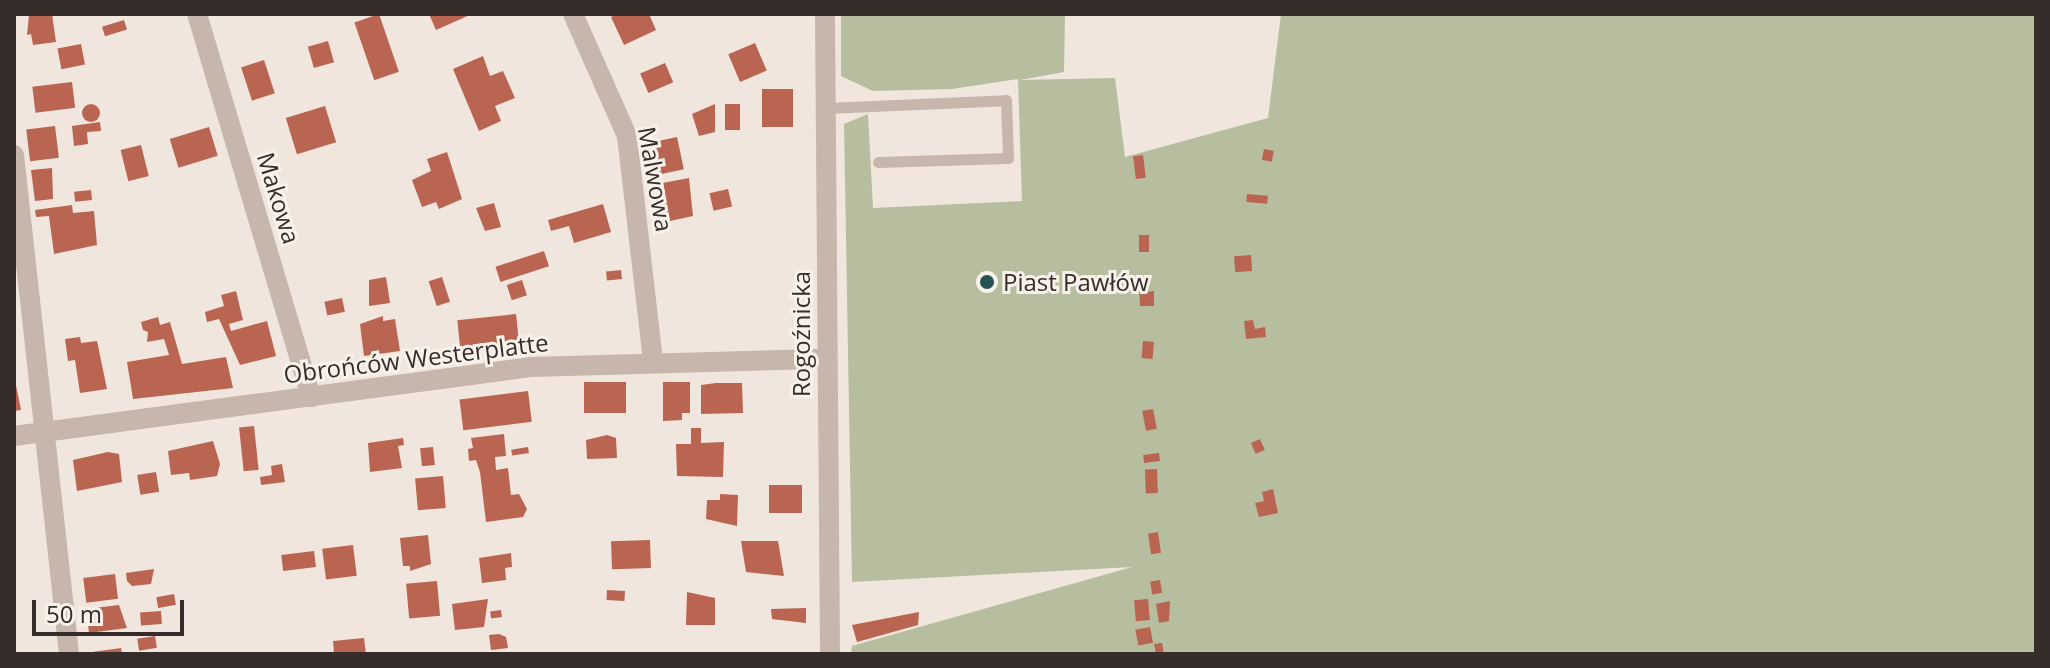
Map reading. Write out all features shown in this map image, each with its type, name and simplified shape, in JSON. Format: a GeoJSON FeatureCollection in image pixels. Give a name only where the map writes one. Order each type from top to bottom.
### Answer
{"type":"FeatureCollection","features":[{"type":"Feature","properties":{"kind":"street","name":"Makowa"},"geometry":{"type":"LineString","coordinates":[[197,14],[311,397]]}},
{"type":"Feature","properties":{"kind":"street","name":"Malwowa"},"geometry":{"type":"LineString","coordinates":[[573,14],[627,136],[653,361]]}},
{"type":"Feature","properties":{"kind":"street","name":"Rogoźnicka"},"geometry":{"type":"LineString","coordinates":[[825,14],[830,654]]}},
{"type":"Feature","properties":{"kind":"street"},"geometry":{"type":"LineString","coordinates":[[14,155],[69,654]]}},
{"type":"Feature","properties":{"kind":"street","name":"Obrońców Westerplatte"},"geometry":{"type":"LineString","coordinates":[[14,436],[531,367],[653,361],[826,359]]}},
{"type":"Feature","properties":{"kind":"lane"},"geometry":{"type":"LineString","coordinates":[[826,108],[1006,100],[1008,158],[878,162]]}},
{"type":"Feature","properties":{"kind":"green space"},"geometry":{"type":"Polygon","coordinates":[[[841,14],[1065,14],[1064,72],[1020,80],[1115,78],[1125,157],[1268,118],[1281,14],[2036,14],[2036,654],[851,654],[852,646],[1132,567],[852,582],[844,124],[868,114],[873,208],[1022,201],[1018,79],[952,89],[873,91],[841,76],[841,14]]]}},
{"type":"Feature","properties":{"kind":"building"},"geometry":{"type":"Polygon","coordinates":[[[52,14],[56,42],[33,45],[31,34],[27,35],[29,15],[52,14]]]}},
{"type":"Feature","properties":{"kind":"building"},"geometry":{"type":"Polygon","coordinates":[[[379,14],[399,72],[374,80],[354,22],[379,14]]]}},
{"type":"Feature","properties":{"kind":"building"},"geometry":{"type":"Polygon","coordinates":[[[429,14],[472,14],[436,30],[429,14]]]}},
{"type":"Feature","properties":{"kind":"building"},"geometry":{"type":"Polygon","coordinates":[[[617,14],[649,14],[656,30],[624,45],[611,17],[617,14]]]}},
{"type":"Feature","properties":{"kind":"building"},"geometry":{"type":"Polygon","coordinates":[[[124,20],[127,30],[105,36],[102,27],[124,20]]]}},
{"type":"Feature","properties":{"kind":"building"},"geometry":{"type":"Polygon","coordinates":[[[328,41],[334,62],[314,68],[308,47],[328,41]]]}},
{"type":"Feature","properties":{"kind":"building"},"geometry":{"type":"Polygon","coordinates":[[[755,43],[767,71],[740,82],[728,54],[755,43]]]}},
{"type":"Feature","properties":{"kind":"building"},"geometry":{"type":"Polygon","coordinates":[[[81,44],[85,65],[61,69],[57,49],[81,44]]]}},
{"type":"Feature","properties":{"kind":"building"},"geometry":{"type":"Polygon","coordinates":[[[483,56],[490,76],[503,71],[515,98],[495,106],[501,121],[479,131],[453,69],[483,56]]]}},
{"type":"Feature","properties":{"kind":"building"},"geometry":{"type":"Polygon","coordinates":[[[264,60],[275,93],[252,101],[241,67],[264,60]]]}},
{"type":"Feature","properties":{"kind":"building"},"geometry":{"type":"Polygon","coordinates":[[[665,63],[673,82],[648,93],[640,74],[665,63]]]}},
{"type":"Feature","properties":{"kind":"building"},"geometry":{"type":"Polygon","coordinates":[[[72,82],[75,108],[35,113],[32,87],[72,82]]]}},
{"type":"Feature","properties":{"kind":"building"},"geometry":{"type":"Polygon","coordinates":[[[762,89],[793,89],[793,127],[762,127],[762,89]]]}},
{"type":"Feature","properties":{"kind":"building"},"geometry":{"type":"Polygon","coordinates":[[[87,104],[95,104],[100,113],[98,120],[87,122],[82,117],[82,109],[87,104]]]}},
{"type":"Feature","properties":{"kind":"building"},"geometry":{"type":"Polygon","coordinates":[[[715,104],[715,132],[699,136],[692,114],[715,104]]]}},
{"type":"Feature","properties":{"kind":"building"},"geometry":{"type":"Polygon","coordinates":[[[725,104],[740,104],[740,130],[725,130],[725,104]]]}},
{"type":"Feature","properties":{"kind":"building"},"geometry":{"type":"Polygon","coordinates":[[[325,106],[336,142],[297,154],[286,118],[325,106]]]}},
{"type":"Feature","properties":{"kind":"building"},"geometry":{"type":"Polygon","coordinates":[[[100,122],[101,131],[87,132],[88,144],[74,146],[72,126],[100,122]]]}},
{"type":"Feature","properties":{"kind":"building"},"geometry":{"type":"Polygon","coordinates":[[[55,126],[59,158],[30,161],[26,130],[55,126]]]}},
{"type":"Feature","properties":{"kind":"building"},"geometry":{"type":"Polygon","coordinates":[[[209,127],[218,156],[179,168],[170,139],[209,127]]]}},
{"type":"Feature","properties":{"kind":"building"},"geometry":{"type":"Polygon","coordinates":[[[677,137],[684,169],[655,176],[648,143],[677,137]]]}},
{"type":"Feature","properties":{"kind":"building"},"geometry":{"type":"Polygon","coordinates":[[[141,145],[149,176],[128,181],[121,150],[141,145]]]}},
{"type":"Feature","properties":{"kind":"building"},"geometry":{"type":"Polygon","coordinates":[[[1264,149],[1274,151],[1272,162],[1262,160],[1264,149]]]}},
{"type":"Feature","properties":{"kind":"building"},"geometry":{"type":"Polygon","coordinates":[[[447,152],[462,199],[439,209],[436,202],[422,207],[412,180],[431,171],[427,159],[447,152]]]}},
{"type":"Feature","properties":{"kind":"building"},"geometry":{"type":"Polygon","coordinates":[[[1143,155],[1146,178],[1136,179],[1133,156],[1143,155]]]}},
{"type":"Feature","properties":{"kind":"building"},"geometry":{"type":"Polygon","coordinates":[[[52,168],[53,199],[35,201],[31,170],[52,168]]]}},
{"type":"Feature","properties":{"kind":"building"},"geometry":{"type":"Polygon","coordinates":[[[689,178],[693,216],[661,223],[657,184],[689,178]]]}},
{"type":"Feature","properties":{"kind":"building"},"geometry":{"type":"Polygon","coordinates":[[[728,189],[732,207],[714,211],[709,193],[728,189]]]}},
{"type":"Feature","properties":{"kind":"building"},"geometry":{"type":"Polygon","coordinates":[[[91,190],[92,200],[75,202],[74,192],[91,190]]]}},
{"type":"Feature","properties":{"kind":"building"},"geometry":{"type":"Polygon","coordinates":[[[1247,194],[1268,196],[1267,204],[1246,202],[1247,194]]]}},
{"type":"Feature","properties":{"kind":"building"},"geometry":{"type":"Polygon","coordinates":[[[494,203],[501,227],[485,231],[476,208],[494,203]]]}},
{"type":"Feature","properties":{"kind":"building"},"geometry":{"type":"Polygon","coordinates":[[[603,204],[611,232],[574,243],[569,226],[551,231],[548,220],[603,204]]]}},
{"type":"Feature","properties":{"kind":"building"},"geometry":{"type":"Polygon","coordinates":[[[72,205],[73,213],[94,211],[97,245],[54,254],[49,216],[36,217],[35,210],[72,205]]]}},
{"type":"Feature","properties":{"kind":"building"},"geometry":{"type":"Polygon","coordinates":[[[1139,235],[1149,235],[1149,252],[1139,252],[1139,235]]]}},
{"type":"Feature","properties":{"kind":"building"},"geometry":{"type":"Polygon","coordinates":[[[544,251],[549,266],[500,282],[495,267],[544,251]]]}},
{"type":"Feature","properties":{"kind":"building"},"geometry":{"type":"Polygon","coordinates":[[[1251,255],[1252,271],[1235,272],[1234,256],[1251,255]]]}},
{"type":"Feature","properties":{"kind":"building"},"geometry":{"type":"Polygon","coordinates":[[[621,270],[622,279],[607,281],[606,272],[621,270]]]}},
{"type":"Feature","properties":{"kind":"building"},"geometry":{"type":"Polygon","coordinates":[[[386,277],[390,303],[369,306],[369,280],[386,277]]]}},
{"type":"Feature","properties":{"kind":"building"},"geometry":{"type":"Polygon","coordinates":[[[442,277],[450,302],[437,306],[429,281],[442,277]]]}},
{"type":"Feature","properties":{"kind":"building"},"geometry":{"type":"Polygon","coordinates":[[[522,280],[527,295],[512,300],[507,285],[522,280]]]}},
{"type":"Feature","properties":{"kind":"building"},"geometry":{"type":"Polygon","coordinates":[[[1147,285],[1147,292],[1154,291],[1154,306],[1140,306],[1139,286],[1147,285]]]}},
{"type":"Feature","properties":{"kind":"building"},"geometry":{"type":"Polygon","coordinates":[[[236,291],[243,320],[229,324],[231,331],[267,321],[276,356],[240,365],[219,319],[207,322],[205,312],[224,306],[221,295],[236,291]]]}},
{"type":"Feature","properties":{"kind":"building"},"geometry":{"type":"Polygon","coordinates":[[[342,298],[345,312],[327,315],[324,302],[342,298]]]}},
{"type":"Feature","properties":{"kind":"building"},"geometry":{"type":"Polygon","coordinates":[[[516,314],[519,345],[461,351],[457,320],[516,314]]]}},
{"type":"Feature","properties":{"kind":"building"},"geometry":{"type":"Polygon","coordinates":[[[383,316],[383,321],[395,319],[400,351],[364,356],[360,324],[383,316]]]}},
{"type":"Feature","properties":{"kind":"building"},"geometry":{"type":"Polygon","coordinates":[[[158,317],[160,325],[170,322],[182,364],[226,357],[233,388],[133,399],[127,362],[169,355],[164,339],[147,342],[148,332],[143,330],[141,322],[158,317]]]}},
{"type":"Feature","properties":{"kind":"building"},"geometry":{"type":"Polygon","coordinates":[[[1253,320],[1255,329],[1265,327],[1266,337],[1246,339],[1244,321],[1253,320]]]}},
{"type":"Feature","properties":{"kind":"building"},"geometry":{"type":"Polygon","coordinates":[[[80,337],[81,343],[97,341],[107,389],[80,393],[75,360],[68,361],[65,339],[80,337]]]}},
{"type":"Feature","properties":{"kind":"building"},"geometry":{"type":"Polygon","coordinates":[[[1143,341],[1154,342],[1152,359],[1142,358],[1143,341]]]}},
{"type":"Feature","properties":{"kind":"building"},"geometry":{"type":"Polygon","coordinates":[[[14,375],[21,410],[14,411],[14,375]]]}},
{"type":"Feature","properties":{"kind":"building"},"geometry":{"type":"Polygon","coordinates":[[[584,382],[626,382],[626,413],[584,413],[584,382]]]}},
{"type":"Feature","properties":{"kind":"building"},"geometry":{"type":"Polygon","coordinates":[[[663,382],[690,382],[690,413],[682,413],[682,420],[663,421],[663,382]]]}},
{"type":"Feature","properties":{"kind":"building"},"geometry":{"type":"Polygon","coordinates":[[[742,383],[743,413],[701,414],[701,385],[742,383]]]}},
{"type":"Feature","properties":{"kind":"building"},"geometry":{"type":"Polygon","coordinates":[[[528,391],[532,422],[463,430],[460,399],[528,391]]]}},
{"type":"Feature","properties":{"kind":"building"},"geometry":{"type":"Polygon","coordinates":[[[1153,409],[1157,429],[1146,431],[1142,411],[1153,409]]]}},
{"type":"Feature","properties":{"kind":"building"},"geometry":{"type":"Polygon","coordinates":[[[254,426],[259,470],[244,471],[239,428],[254,426]]]}},
{"type":"Feature","properties":{"kind":"building"},"geometry":{"type":"Polygon","coordinates":[[[691,428],[701,428],[701,443],[724,442],[723,477],[677,476],[676,444],[691,444],[691,428]]]}},
{"type":"Feature","properties":{"kind":"building"},"geometry":{"type":"Polygon","coordinates":[[[504,434],[506,456],[495,457],[496,470],[508,468],[511,495],[519,494],[527,509],[523,517],[486,522],[480,472],[476,460],[469,461],[468,449],[473,448],[471,438],[504,434]]]}},
{"type":"Feature","properties":{"kind":"building"},"geometry":{"type":"Polygon","coordinates":[[[607,435],[616,438],[617,458],[587,459],[586,440],[607,435]]]}},
{"type":"Feature","properties":{"kind":"building"},"geometry":{"type":"Polygon","coordinates":[[[403,438],[404,445],[398,446],[402,468],[370,472],[368,443],[403,438]]]}},
{"type":"Feature","properties":{"kind":"building"},"geometry":{"type":"Polygon","coordinates":[[[1260,439],[1265,450],[1256,454],[1251,443],[1260,439]]]}},
{"type":"Feature","properties":{"kind":"building"},"geometry":{"type":"Polygon","coordinates":[[[213,441],[220,464],[217,476],[190,480],[189,473],[171,475],[168,451],[213,441]]]}},
{"type":"Feature","properties":{"kind":"building"},"geometry":{"type":"Polygon","coordinates":[[[433,447],[435,465],[422,466],[420,448],[433,447]]]}},
{"type":"Feature","properties":{"kind":"building"},"geometry":{"type":"Polygon","coordinates":[[[528,447],[529,453],[512,456],[511,450],[528,447]]]}},
{"type":"Feature","properties":{"kind":"building"},"geometry":{"type":"Polygon","coordinates":[[[108,452],[119,454],[122,482],[77,491],[73,460],[108,452]]]}},
{"type":"Feature","properties":{"kind":"building"},"geometry":{"type":"Polygon","coordinates":[[[1159,453],[1160,461],[1144,463],[1143,455],[1159,453]]]}},
{"type":"Feature","properties":{"kind":"building"},"geometry":{"type":"Polygon","coordinates":[[[282,464],[285,482],[261,485],[260,477],[272,475],[271,466],[282,464]]]}},
{"type":"Feature","properties":{"kind":"building"},"geometry":{"type":"Polygon","coordinates":[[[1145,469],[1157,469],[1158,493],[1146,493],[1145,469]]]}},
{"type":"Feature","properties":{"kind":"building"},"geometry":{"type":"Polygon","coordinates":[[[156,472],[159,492],[140,495],[137,475],[156,472]]]}},
{"type":"Feature","properties":{"kind":"building"},"geometry":{"type":"Polygon","coordinates":[[[443,476],[446,508],[418,510],[415,478],[443,476]]]}},
{"type":"Feature","properties":{"kind":"building"},"geometry":{"type":"Polygon","coordinates":[[[769,485],[802,485],[802,513],[769,513],[769,485]]]}},
{"type":"Feature","properties":{"kind":"building"},"geometry":{"type":"Polygon","coordinates":[[[1273,489],[1278,513],[1259,517],[1255,503],[1264,501],[1262,492],[1273,489]]]}},
{"type":"Feature","properties":{"kind":"building"},"geometry":{"type":"Polygon","coordinates":[[[720,494],[738,495],[737,526],[706,519],[707,500],[720,500],[720,494]]]}},
{"type":"Feature","properties":{"kind":"building"},"geometry":{"type":"Polygon","coordinates":[[[1158,532],[1161,553],[1151,554],[1148,533],[1158,532]]]}},
{"type":"Feature","properties":{"kind":"building"},"geometry":{"type":"Polygon","coordinates":[[[428,535],[431,564],[410,571],[410,566],[403,566],[400,538],[428,535]]]}},
{"type":"Feature","properties":{"kind":"building"},"geometry":{"type":"Polygon","coordinates":[[[650,540],[651,568],[612,569],[611,541],[650,540]]]}},
{"type":"Feature","properties":{"kind":"building"},"geometry":{"type":"Polygon","coordinates":[[[741,541],[778,541],[784,576],[746,572],[741,541]]]}},
{"type":"Feature","properties":{"kind":"building"},"geometry":{"type":"Polygon","coordinates":[[[353,545],[357,576],[326,580],[322,549],[353,545]]]}},
{"type":"Feature","properties":{"kind":"building"},"geometry":{"type":"Polygon","coordinates":[[[314,551],[316,567],[283,571],[281,555],[314,551]]]}},
{"type":"Feature","properties":{"kind":"building"},"geometry":{"type":"Polygon","coordinates":[[[511,553],[512,567],[505,568],[506,580],[482,583],[479,558],[511,553]]]}},
{"type":"Feature","properties":{"kind":"building"},"geometry":{"type":"Polygon","coordinates":[[[154,569],[151,584],[132,586],[127,581],[126,573],[154,569]]]}},
{"type":"Feature","properties":{"kind":"building"},"geometry":{"type":"Polygon","coordinates":[[[115,574],[118,599],[86,603],[83,578],[115,574]]]}},
{"type":"Feature","properties":{"kind":"building"},"geometry":{"type":"Polygon","coordinates":[[[1160,580],[1162,593],[1152,594],[1150,582],[1160,580]]]}},
{"type":"Feature","properties":{"kind":"building"},"geometry":{"type":"Polygon","coordinates":[[[437,581],[440,616],[409,619],[406,584],[437,581]]]}},
{"type":"Feature","properties":{"kind":"building"},"geometry":{"type":"Polygon","coordinates":[[[607,590],[625,591],[624,601],[606,600],[607,590]]]}},
{"type":"Feature","properties":{"kind":"building"},"geometry":{"type":"Polygon","coordinates":[[[687,592],[715,598],[715,625],[686,625],[687,592]]]}},
{"type":"Feature","properties":{"kind":"building"},"geometry":{"type":"Polygon","coordinates":[[[174,594],[176,605],[158,608],[156,597],[174,594]]]}},
{"type":"Feature","properties":{"kind":"building"},"geometry":{"type":"Polygon","coordinates":[[[488,599],[484,627],[455,630],[452,604],[488,599]]]}},
{"type":"Feature","properties":{"kind":"building"},"geometry":{"type":"Polygon","coordinates":[[[1148,599],[1150,620],[1136,621],[1134,600],[1148,599]]]}},
{"type":"Feature","properties":{"kind":"building"},"geometry":{"type":"Polygon","coordinates":[[[1170,601],[1169,621],[1159,623],[1156,604],[1170,601]]]}},
{"type":"Feature","properties":{"kind":"building"},"geometry":{"type":"Polygon","coordinates":[[[119,605],[127,628],[89,633],[86,609],[119,605]]]}},
{"type":"Feature","properties":{"kind":"building"},"geometry":{"type":"Polygon","coordinates":[[[806,608],[806,623],[772,619],[771,609],[806,608]]]}},
{"type":"Feature","properties":{"kind":"building"},"geometry":{"type":"Polygon","coordinates":[[[501,610],[502,617],[491,618],[490,612],[501,610]]]}},
{"type":"Feature","properties":{"kind":"building"},"geometry":{"type":"Polygon","coordinates":[[[161,611],[162,624],[141,625],[140,612],[161,611]]]}},
{"type":"Feature","properties":{"kind":"building"},"geometry":{"type":"Polygon","coordinates":[[[919,612],[918,625],[857,642],[852,625],[919,612]]]}},
{"type":"Feature","properties":{"kind":"building"},"geometry":{"type":"Polygon","coordinates":[[[1150,627],[1153,643],[1138,646],[1135,630],[1150,627]]]}},
{"type":"Feature","properties":{"kind":"building"},"geometry":{"type":"Polygon","coordinates":[[[489,635],[506,637],[508,648],[491,650],[489,635]]]}},
{"type":"Feature","properties":{"kind":"building"},"geometry":{"type":"Polygon","coordinates":[[[155,636],[157,648],[139,651],[137,639],[155,636]]]}},
{"type":"Feature","properties":{"kind":"building"},"geometry":{"type":"Polygon","coordinates":[[[364,638],[366,654],[334,654],[333,641],[364,638]]]}},
{"type":"Feature","properties":{"kind":"building"},"geometry":{"type":"Polygon","coordinates":[[[1162,643],[1164,654],[1156,654],[1154,644],[1162,643]]]}},
{"type":"Feature","properties":{"kind":"building"},"geometry":{"type":"Polygon","coordinates":[[[121,648],[122,654],[92,654],[92,652],[121,648]]]}},
{"type":"Feature","properties":{"kind":"place","name":"Piast Pawłów"},"geometry":{"type":"Point","coordinates":[987,282]}}]}
